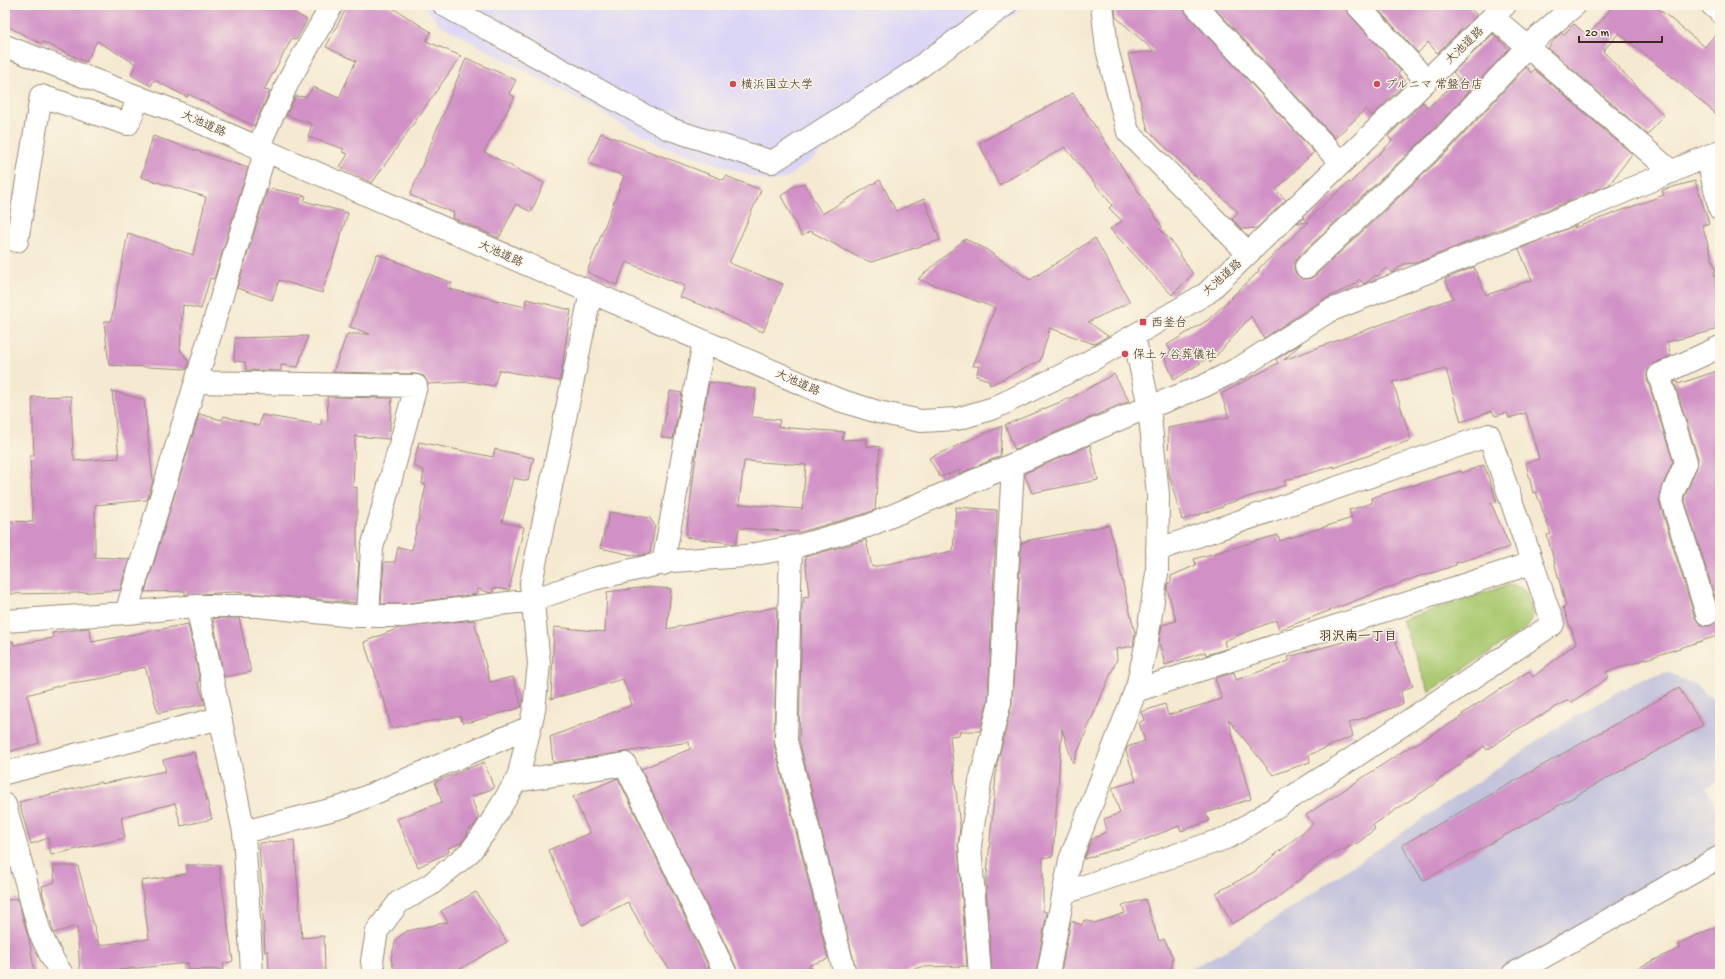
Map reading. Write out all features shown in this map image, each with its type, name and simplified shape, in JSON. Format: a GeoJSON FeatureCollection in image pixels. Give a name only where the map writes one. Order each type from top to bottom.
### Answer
{"type":"FeatureCollection","features":[{"type":"Feature","properties":{"kind":"street"},"geometry":{"type":"LineString","coordinates":[[126,613],[196,382],[262,149],[289,80],[332,5]]}},
{"type":"Feature","properties":{"kind":"street"},"geometry":{"type":"LineString","coordinates":[[444,5],[667,128],[772,162],[910,74],[1005,5]]}},
{"type":"Feature","properties":{"kind":"street"},"geometry":{"type":"LineString","coordinates":[[1102,5],[1107,50],[1128,132],[1248,253]]}},
{"type":"Feature","properties":{"kind":"street"},"geometry":{"type":"LineString","coordinates":[[1195,5],[1341,163]]}},
{"type":"Feature","properties":{"kind":"street"},"geometry":{"type":"LineString","coordinates":[[1357,5],[1427,81]]}},
{"type":"Feature","properties":{"kind":"street"},"geometry":{"type":"LineString","coordinates":[[1306,267],[1442,139],[1527,48],[1575,5]]}},
{"type":"Feature","properties":{"kind":"street"},"geometry":{"type":"LineString","coordinates":[[1712,5],[1720,12]]}},
{"type":"Feature","properties":{"kind":"street"},"geometry":{"type":"LineString","coordinates":[[1499,11],[1527,48],[1672,172]]}},
{"type":"Feature","properties":{"kind":"street","name":"大池道路"},"geometry":{"type":"LineString","coordinates":[[5,46],[139,97],[262,149],[839,400],[878,412],[921,421],[957,419],[994,408],[1085,364],[1207,293],[1499,11]]}},
{"type":"Feature","properties":{"kind":"street"},"geometry":{"type":"LineString","coordinates":[[17,241],[41,96],[128,124],[139,97]]}},
{"type":"Feature","properties":{"kind":"street"},"geometry":{"type":"LineString","coordinates":[[5,621],[126,613],[197,606],[258,606],[353,616],[402,616],[533,600],[593,579],[672,561],[745,556],[791,547],[868,526],[1013,466],[1149,407],[1204,386],[1241,367],[1328,311],[1531,231],[1714,154],[1720,209]]}},
{"type":"Feature","properties":{"kind":"street"},"geometry":{"type":"LineString","coordinates":[[374,974],[372,961],[377,931],[399,902],[430,885],[470,852],[485,832],[518,778],[534,710],[538,664],[531,583],[591,292]]}},
{"type":"Feature","properties":{"kind":"street"},"geometry":{"type":"LineString","coordinates":[[1048,974],[1070,860],[1135,692],[1146,646],[1157,573],[1158,495],[1149,407],[1134,336]]}},
{"type":"Feature","properties":{"kind":"street"},"geometry":{"type":"LineString","coordinates":[[663,564],[704,341]]}},
{"type":"Feature","properties":{"kind":"street"},"geometry":{"type":"LineString","coordinates":[[1707,614],[1671,497],[1686,462],[1659,375],[1720,347]]}},
{"type":"Feature","properties":{"kind":"street"},"geometry":{"type":"LineString","coordinates":[[196,382],[416,386],[372,548],[368,616]]}},
{"type":"Feature","properties":{"kind":"street"},"geometry":{"type":"LineString","coordinates":[[1064,893],[1229,837],[1350,760],[1553,624],[1489,435],[1157,550]]}},
{"type":"Feature","properties":{"kind":"street"},"geometry":{"type":"LineString","coordinates":[[980,974],[970,845],[980,782],[1000,702],[1013,466]]}},
{"type":"Feature","properties":{"kind":"street"},"geometry":{"type":"LineString","coordinates":[[791,547],[786,741],[845,974]]}},
{"type":"Feature","properties":{"kind":"street"},"geometry":{"type":"LineString","coordinates":[[1135,692],[1532,563]]}},
{"type":"Feature","properties":{"kind":"street"},"geometry":{"type":"LineString","coordinates":[[197,606],[244,832],[249,974]]}},
{"type":"Feature","properties":{"kind":"street"},"geometry":{"type":"LineString","coordinates":[[5,773],[220,718]]}},
{"type":"Feature","properties":{"kind":"street"},"geometry":{"type":"LineString","coordinates":[[244,832],[342,807],[530,727]]}},
{"type":"Feature","properties":{"kind":"street"},"geometry":{"type":"LineString","coordinates":[[516,781],[625,764],[726,974]]}},
{"type":"Feature","properties":{"kind":"street"},"geometry":{"type":"LineString","coordinates":[[5,805],[40,933],[52,958],[62,974]]}},
{"type":"Feature","properties":{"kind":"street"},"geometry":{"type":"LineString","coordinates":[[1513,974],[1720,857]]}},
{"type":"Feature","properties":{"kind":"shaded area","name":"横浜国立大学"},"geometry":{"type":"Polygon","coordinates":[[[423,5],[1028,5],[786,178],[770,182],[659,144],[439,24],[423,5]]]}},
{"type":"Feature","properties":{"kind":"shaded area"},"geometry":{"type":"Polygon","coordinates":[[[1668,672],[1695,685],[1710,697],[1720,698],[1720,779],[1706,788],[1720,812],[1720,848],[1500,974],[1493,974],[1487,968],[1476,974],[1180,974],[1234,946],[1572,718],[1637,681],[1668,672]]]}},
{"type":"Feature","properties":{"kind":"green space"},"geometry":{"type":"Polygon","coordinates":[[[1511,584],[1525,590],[1533,615],[1528,627],[1429,692],[1402,620],[1511,584]]]}},
{"type":"Feature","properties":{"kind":"building"},"geometry":{"type":"Polygon","coordinates":[[[5,5],[282,5],[307,20],[296,40],[292,38],[264,90],[270,91],[254,126],[188,94],[187,97],[154,80],[151,86],[131,75],[136,64],[97,41],[86,62],[43,42],[42,44],[5,25],[5,5]]]}},
{"type":"Feature","properties":{"kind":"building"},"geometry":{"type":"Polygon","coordinates":[[[348,5],[388,5],[431,32],[426,41],[461,56],[372,183],[340,167],[348,154],[342,152],[344,149],[308,137],[312,124],[286,115],[296,96],[306,97],[313,87],[339,98],[356,61],[326,47],[348,5]]]}},
{"type":"Feature","properties":{"kind":"building"},"geometry":{"type":"Polygon","coordinates":[[[1115,5],[1183,5],[1186,13],[1314,152],[1276,190],[1286,200],[1257,228],[1242,229],[1232,219],[1238,212],[1201,178],[1199,180],[1148,130],[1128,54],[1154,51],[1116,17],[1115,5]]]}},
{"type":"Feature","properties":{"kind":"building"},"geometry":{"type":"Polygon","coordinates":[[[1212,5],[1345,5],[1348,13],[1401,71],[1398,74],[1406,83],[1372,116],[1366,109],[1335,138],[1212,5]]]}},
{"type":"Feature","properties":{"kind":"building"},"geometry":{"type":"Polygon","coordinates":[[[1374,5],[1467,5],[1477,15],[1437,53],[1428,42],[1418,53],[1374,5]]]}},
{"type":"Feature","properties":{"kind":"building"},"geometry":{"type":"Polygon","coordinates":[[[1614,5],[1654,5],[1705,47],[1720,28],[1720,117],[1619,33],[1603,51],[1663,115],[1648,135],[1548,48],[1561,33],[1563,35],[1574,24],[1588,36],[1614,5]]]}},
{"type":"Feature","properties":{"kind":"building"},"geometry":{"type":"Polygon","coordinates":[[[1493,34],[1509,49],[1433,130],[1297,258],[1294,264],[1294,269],[1297,275],[1303,279],[1309,279],[1315,276],[1451,148],[1526,67],[1531,73],[1534,69],[1632,154],[1609,185],[1416,263],[1404,264],[1392,273],[1386,268],[1364,284],[1359,279],[1354,285],[1322,300],[1264,338],[1251,316],[1210,363],[1208,358],[1174,380],[1164,356],[1171,351],[1167,345],[1208,320],[1259,271],[1258,269],[1309,222],[1297,223],[1303,218],[1306,221],[1349,182],[1350,183],[1392,141],[1388,136],[1423,102],[1428,108],[1459,79],[1453,72],[1493,34]]]}},
{"type":"Feature","properties":{"kind":"building"},"geometry":{"type":"Polygon","coordinates":[[[466,58],[516,80],[509,94],[515,97],[484,152],[544,183],[531,212],[516,204],[499,238],[453,218],[454,213],[410,195],[466,58]]]}},
{"type":"Feature","properties":{"kind":"building"},"geometry":{"type":"Polygon","coordinates":[[[1073,93],[1162,227],[1160,229],[1171,241],[1193,274],[1172,295],[1110,229],[1122,221],[1109,208],[1112,205],[1065,147],[999,185],[979,143],[1073,93]]]}},
{"type":"Feature","properties":{"kind":"building"},"geometry":{"type":"Polygon","coordinates":[[[601,133],[724,180],[726,176],[761,190],[729,263],[783,284],[763,332],[719,312],[680,297],[685,286],[626,262],[617,285],[587,272],[624,176],[588,163],[601,133]]]}},
{"type":"Feature","properties":{"kind":"building"},"geometry":{"type":"Polygon","coordinates":[[[153,136],[248,168],[214,279],[210,278],[201,309],[183,305],[180,349],[189,362],[187,369],[109,365],[104,321],[111,321],[128,233],[193,255],[206,197],[141,177],[153,136]]]}},
{"type":"Feature","properties":{"kind":"building"},"geometry":{"type":"Polygon","coordinates":[[[880,180],[896,211],[924,199],[940,240],[871,262],[858,257],[810,231],[802,236],[781,196],[791,188],[804,183],[822,214],[880,180]]]}},
{"type":"Feature","properties":{"kind":"building"},"geometry":{"type":"Polygon","coordinates":[[[1695,181],[1709,223],[1702,225],[1716,271],[1714,272],[1720,301],[1720,329],[1667,342],[1671,356],[1653,364],[1647,373],[1647,379],[1673,461],[1660,492],[1659,501],[1695,618],[1704,626],[1710,626],[1716,622],[1719,616],[1719,610],[1684,498],[1697,467],[1698,458],[1674,382],[1677,381],[1678,384],[1720,370],[1720,635],[1606,672],[1609,677],[1570,703],[1568,700],[1516,730],[1487,750],[1484,746],[1430,787],[1373,825],[1375,829],[1359,842],[1326,858],[1277,898],[1232,924],[1216,893],[1254,872],[1313,824],[1306,815],[1411,746],[1463,716],[1462,714],[1529,671],[1533,677],[1576,643],[1563,607],[1566,606],[1547,535],[1551,534],[1536,492],[1533,493],[1526,463],[1539,459],[1526,413],[1509,418],[1507,413],[1495,416],[1492,411],[1461,422],[1446,369],[1393,382],[1411,440],[1334,468],[1334,466],[1284,481],[1286,485],[1182,520],[1169,475],[1168,428],[1229,417],[1221,394],[1278,363],[1276,359],[1302,343],[1284,360],[1453,298],[1445,279],[1474,267],[1486,295],[1532,280],[1519,249],[1576,225],[1574,228],[1664,195],[1662,190],[1695,181]]]}},
{"type":"Feature","properties":{"kind":"building"},"geometry":{"type":"Polygon","coordinates":[[[268,188],[306,196],[304,201],[348,213],[322,293],[279,280],[272,300],[237,288],[268,188]]]}},
{"type":"Feature","properties":{"kind":"building"},"geometry":{"type":"Polygon","coordinates":[[[1095,238],[1130,302],[1088,322],[1108,336],[1094,344],[1050,328],[1040,361],[990,385],[988,380],[976,376],[979,366],[973,366],[995,308],[918,279],[965,239],[984,248],[1030,280],[1095,238]]]}},
{"type":"Feature","properties":{"kind":"building"},"geometry":{"type":"Polygon","coordinates":[[[377,254],[452,283],[449,289],[525,307],[526,299],[571,310],[560,381],[499,370],[494,386],[469,382],[428,384],[424,376],[416,374],[333,372],[347,334],[370,334],[350,327],[377,254]]]}},
{"type":"Feature","properties":{"kind":"building"},"geometry":{"type":"Polygon","coordinates":[[[308,336],[298,367],[281,365],[281,371],[246,370],[245,362],[234,361],[235,338],[308,336]]]}},
{"type":"Feature","properties":{"kind":"building"},"geometry":{"type":"Polygon","coordinates":[[[1114,374],[1129,401],[1015,450],[1005,425],[1075,396],[1114,374]]]}},
{"type":"Feature","properties":{"kind":"building"},"geometry":{"type":"Polygon","coordinates":[[[709,382],[756,389],[752,417],[780,420],[778,427],[844,432],[842,440],[867,439],[866,446],[880,447],[875,510],[800,532],[739,528],[736,544],[686,537],[697,447],[709,382]],[[744,461],[739,504],[802,509],[806,465],[744,461]]]}},
{"type":"Feature","properties":{"kind":"building"},"geometry":{"type":"Polygon","coordinates":[[[112,391],[144,400],[153,481],[147,500],[95,505],[95,557],[129,559],[120,590],[77,593],[5,594],[5,521],[33,522],[30,456],[34,456],[32,397],[71,396],[74,461],[119,458],[112,391]]]}},
{"type":"Feature","properties":{"kind":"building"},"geometry":{"type":"Polygon","coordinates":[[[670,391],[682,393],[673,439],[661,437],[670,391]]]}},
{"type":"Feature","properties":{"kind":"building"},"geometry":{"type":"Polygon","coordinates":[[[327,397],[392,398],[389,439],[355,436],[353,488],[357,487],[357,561],[359,562],[356,603],[233,592],[185,595],[185,591],[145,592],[199,414],[222,420],[224,416],[259,426],[262,415],[321,425],[321,419],[328,420],[327,397]]]}},
{"type":"Feature","properties":{"kind":"building"},"geometry":{"type":"Polygon","coordinates":[[[1002,426],[1000,456],[959,474],[960,470],[940,477],[929,458],[1002,426]]]}},
{"type":"Feature","properties":{"kind":"building"},"geometry":{"type":"Polygon","coordinates":[[[419,442],[493,457],[495,449],[534,458],[528,481],[513,478],[502,522],[524,527],[509,590],[493,588],[493,592],[491,593],[477,589],[477,594],[401,604],[381,604],[384,562],[395,562],[398,547],[412,550],[426,485],[422,484],[424,470],[413,466],[419,442]]]}},
{"type":"Feature","properties":{"kind":"building"},"geometry":{"type":"Polygon","coordinates":[[[1090,445],[1098,480],[1032,493],[1025,473],[1090,445]]]}},
{"type":"Feature","properties":{"kind":"building"},"geometry":{"type":"Polygon","coordinates":[[[1484,465],[1497,502],[1491,503],[1510,547],[1456,563],[1456,565],[1423,576],[1422,575],[1279,630],[1276,620],[1224,641],[1226,649],[1206,655],[1205,652],[1165,665],[1159,642],[1162,625],[1176,621],[1167,589],[1168,583],[1171,583],[1171,576],[1196,565],[1194,559],[1278,535],[1280,541],[1352,518],[1349,510],[1372,503],[1371,498],[1461,471],[1462,473],[1484,465]]]}},
{"type":"Feature","properties":{"kind":"building"},"geometry":{"type":"Polygon","coordinates":[[[956,507],[997,510],[988,700],[980,731],[960,731],[959,735],[950,736],[960,827],[958,846],[967,966],[920,967],[899,974],[857,974],[799,740],[802,603],[804,603],[803,597],[809,596],[805,557],[866,540],[872,567],[953,551],[956,507]]]}},
{"type":"Feature","properties":{"kind":"building"},"geometry":{"type":"Polygon","coordinates":[[[610,512],[650,518],[655,526],[650,553],[637,556],[600,548],[610,512]]]}},
{"type":"Feature","properties":{"kind":"building"},"geometry":{"type":"Polygon","coordinates":[[[1109,525],[1135,633],[1133,646],[1116,649],[1117,659],[1073,763],[1062,729],[1053,856],[1043,858],[1043,911],[1047,912],[1036,973],[992,974],[986,885],[997,764],[1012,703],[1021,543],[1109,525]]]}},
{"type":"Feature","properties":{"kind":"building"},"geometry":{"type":"Polygon","coordinates":[[[647,587],[671,589],[667,629],[777,607],[774,744],[828,959],[809,965],[812,974],[738,974],[737,969],[641,769],[690,749],[689,742],[553,763],[550,737],[632,705],[623,679],[551,699],[554,627],[605,632],[607,592],[647,587]]]}},
{"type":"Feature","properties":{"kind":"building"},"geometry":{"type":"Polygon","coordinates":[[[239,618],[251,672],[224,677],[213,619],[239,618]]]}},
{"type":"Feature","properties":{"kind":"building"},"geometry":{"type":"Polygon","coordinates":[[[474,620],[490,682],[513,677],[522,707],[471,722],[462,722],[460,716],[391,728],[384,698],[382,698],[374,669],[364,642],[399,628],[474,620]]]}},
{"type":"Feature","properties":{"kind":"building"},"geometry":{"type":"Polygon","coordinates":[[[188,624],[200,681],[198,682],[205,704],[158,713],[145,667],[104,678],[65,684],[27,695],[39,743],[5,753],[5,642],[13,641],[14,645],[53,638],[52,633],[89,628],[92,642],[188,624]]]}},
{"type":"Feature","properties":{"kind":"building"},"geometry":{"type":"Polygon","coordinates":[[[1391,629],[1413,686],[1401,691],[1403,704],[1349,723],[1353,736],[1309,755],[1310,762],[1273,775],[1228,719],[1251,799],[1206,813],[1209,821],[1181,831],[1179,826],[1136,843],[1084,859],[1091,840],[1107,831],[1104,819],[1120,813],[1112,788],[1136,781],[1126,751],[1127,747],[1145,741],[1139,723],[1144,720],[1141,712],[1165,704],[1168,715],[1222,699],[1215,678],[1234,672],[1236,680],[1289,661],[1288,657],[1391,629]]]}},
{"type":"Feature","properties":{"kind":"building"},"geometry":{"type":"Polygon","coordinates":[[[1679,688],[1703,725],[1423,881],[1402,845],[1679,688]]]}},
{"type":"Feature","properties":{"kind":"building"},"geometry":{"type":"Polygon","coordinates":[[[194,752],[212,819],[181,826],[175,803],[121,817],[125,838],[51,855],[48,838],[31,844],[19,802],[101,782],[101,784],[166,771],[163,760],[194,752]]]}},
{"type":"Feature","properties":{"kind":"building"},"geometry":{"type":"Polygon","coordinates":[[[484,762],[494,788],[471,797],[479,818],[475,825],[467,830],[468,834],[461,843],[448,848],[449,852],[418,867],[397,819],[442,802],[435,782],[484,762]]]}},
{"type":"Feature","properties":{"kind":"building"},"geometry":{"type":"Polygon","coordinates":[[[618,778],[712,974],[673,974],[649,940],[628,902],[582,925],[548,850],[590,833],[573,797],[618,778]]]}},
{"type":"Feature","properties":{"kind":"building"},"geometry":{"type":"Polygon","coordinates":[[[294,840],[302,938],[324,936],[325,974],[269,974],[268,951],[265,952],[259,843],[294,840]]]}},
{"type":"Feature","properties":{"kind":"building"},"geometry":{"type":"Polygon","coordinates":[[[187,865],[219,865],[233,961],[223,964],[224,969],[188,970],[188,963],[80,974],[77,926],[54,933],[42,891],[42,886],[55,882],[53,866],[78,866],[99,945],[149,939],[141,881],[187,874],[187,865]]]}},
{"type":"Feature","properties":{"kind":"building"},"geometry":{"type":"Polygon","coordinates":[[[476,892],[507,942],[451,974],[395,974],[391,959],[396,939],[407,931],[448,922],[441,911],[476,892]]]}},
{"type":"Feature","properties":{"kind":"building"},"geometry":{"type":"Polygon","coordinates":[[[17,898],[29,939],[35,974],[5,974],[5,901],[17,898]]]}},
{"type":"Feature","properties":{"kind":"building"},"geometry":{"type":"Polygon","coordinates":[[[1145,899],[1159,941],[1164,939],[1173,957],[1171,974],[1067,974],[1067,970],[1061,971],[1071,921],[1082,925],[1084,920],[1095,923],[1125,913],[1122,906],[1145,899]]]}},
{"type":"Feature","properties":{"kind":"building"},"geometry":{"type":"Polygon","coordinates":[[[1720,925],[1720,974],[1625,974],[1680,948],[1679,943],[1720,925]]]}},
{"type":"Feature","properties":{"kind":"place","name":"横浜国立大学"},"geometry":{"type":"Point","coordinates":[733,84]}},
{"type":"Feature","properties":{"kind":"place","name":"プルニマ 常盤台店"},"geometry":{"type":"Point","coordinates":[1377,84]}},
{"type":"Feature","properties":{"kind":"place","name":"西釜台"},"geometry":{"type":"Point","coordinates":[1143,322]}},
{"type":"Feature","properties":{"kind":"place","name":"保土ヶ谷葬儀社"},"geometry":{"type":"Point","coordinates":[1125,354]}},
{"type":"Feature","properties":{"kind":"district","name":"羽沢南一丁目"},"geometry":{"type":"Point","coordinates":[1358,635]}}]}
